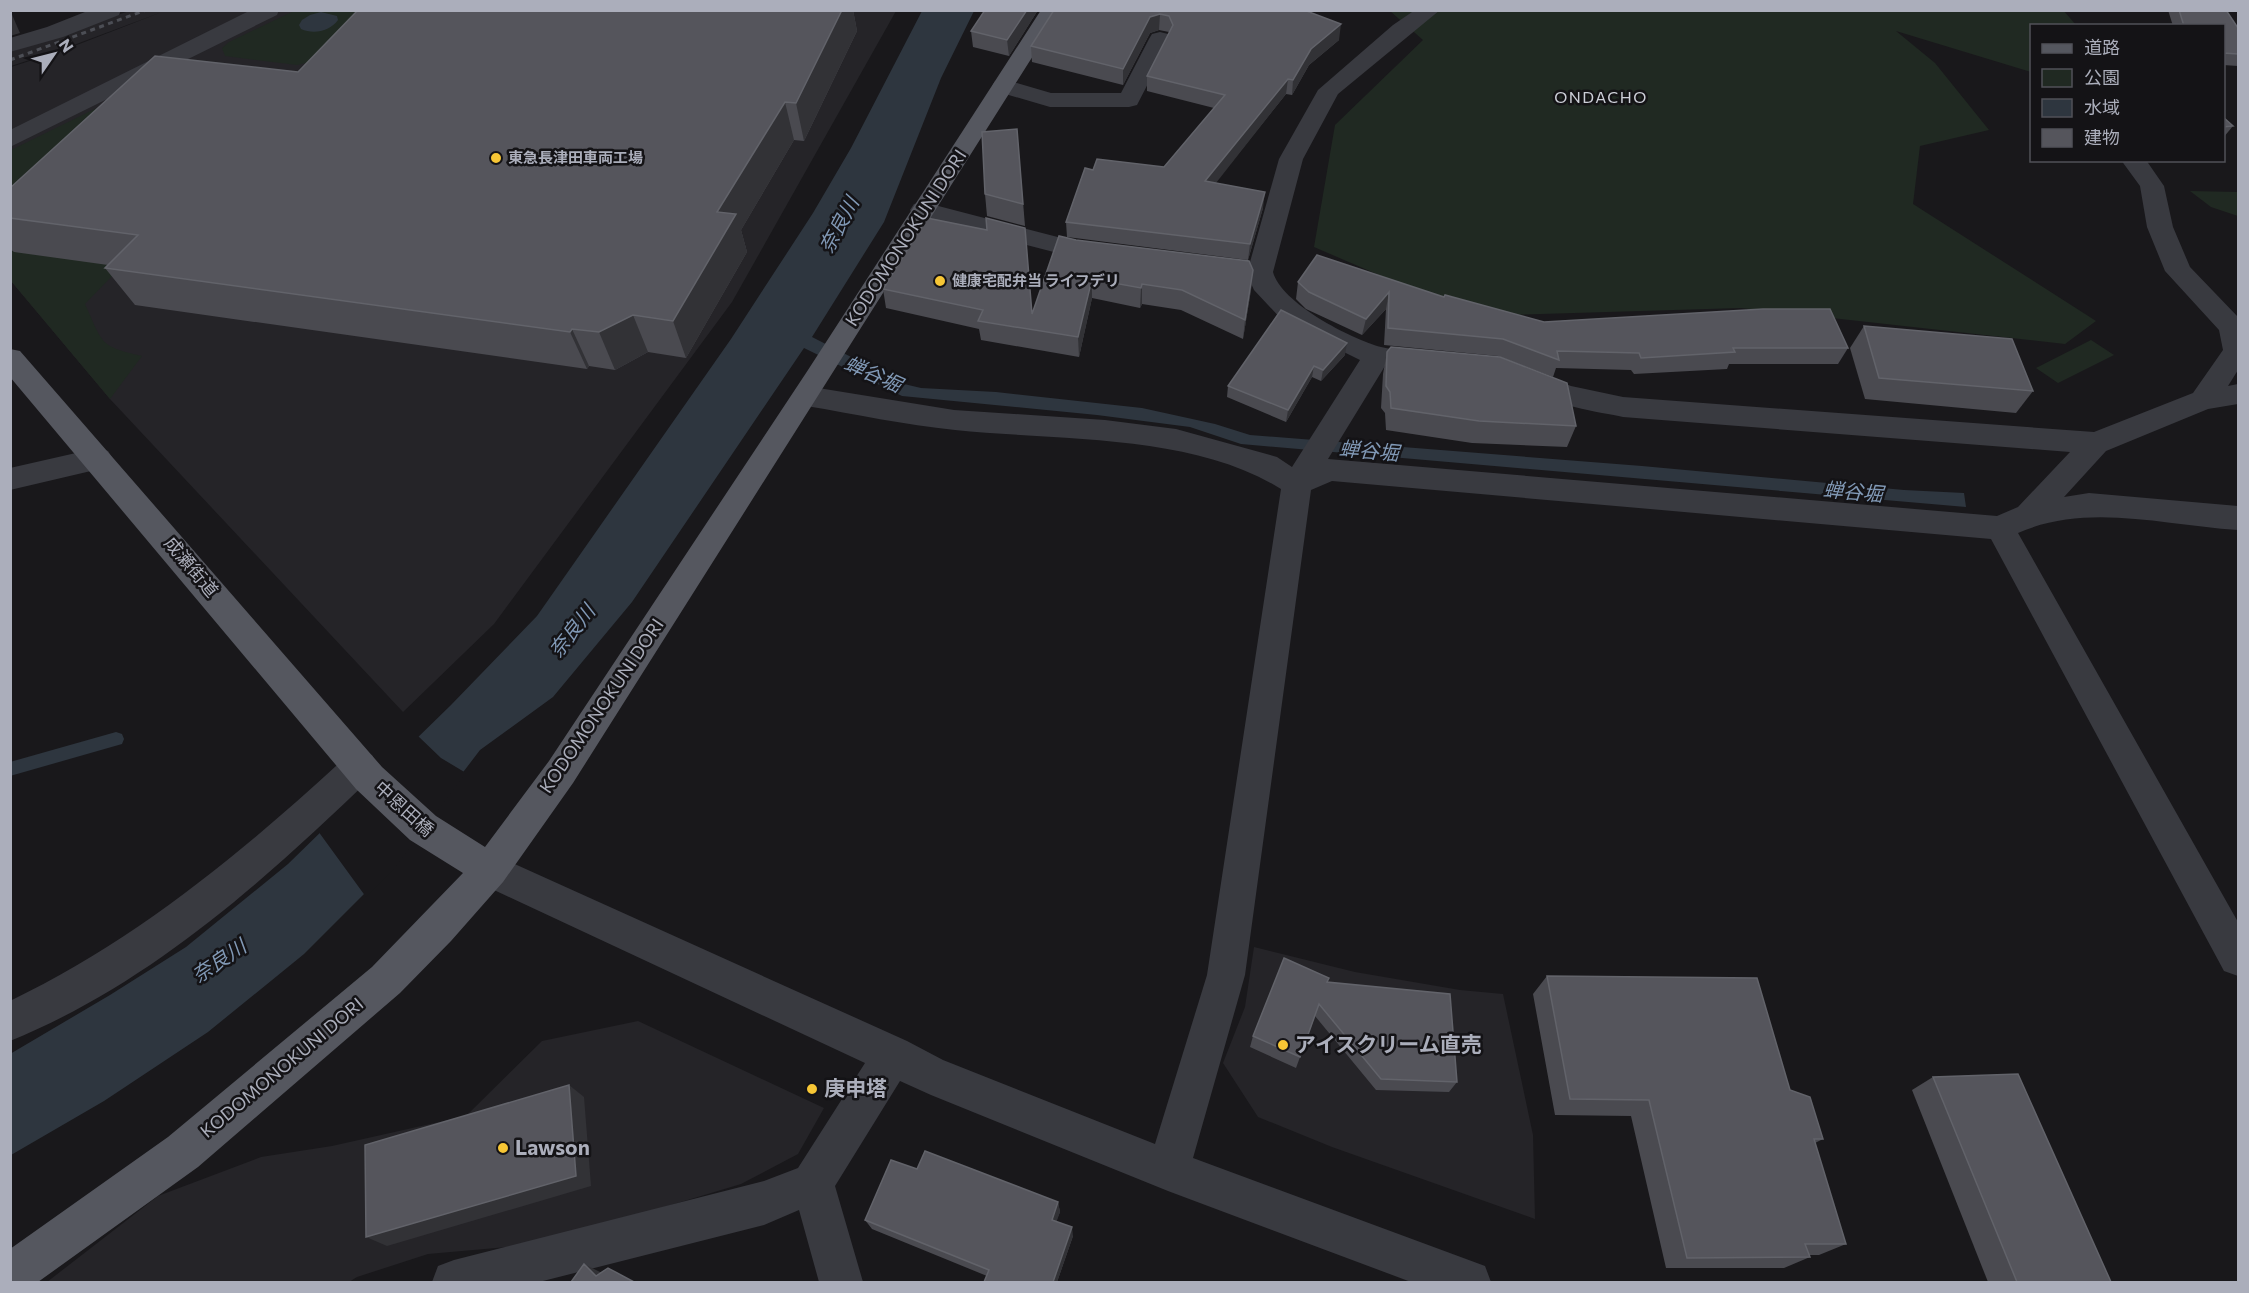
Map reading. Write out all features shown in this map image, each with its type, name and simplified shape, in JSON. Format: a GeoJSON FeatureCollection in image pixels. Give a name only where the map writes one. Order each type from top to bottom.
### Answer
{"type":"FeatureCollection","features":[{"type":"Feature","properties":{"kind":"main road","name":"KODOMONOKUNI DORI"},"geometry":{"type":"LineString","coordinates":[[10,1276],[201,1137],[386,980],[438,928],[490,870],[561,772],[812,386],[1052,10]]}},
{"type":"Feature","properties":{"kind":"main road","name":"成瀬街道"},"geometry":{"type":"LineString","coordinates":[[10,358],[365,772]]}},
{"type":"Feature","properties":{"kind":"main road","name":"中恩田橋"},"geometry":{"type":"LineString","coordinates":[[365,772],[394,804],[438,839],[490,870]]}},
{"type":"Feature","properties":{"kind":"street"},"geometry":{"type":"LineString","coordinates":[[10,45],[55,32],[111,10]]}},
{"type":"Feature","properties":{"kind":"street"},"geometry":{"type":"LineString","coordinates":[[10,140],[269,10]]}},
{"type":"Feature","properties":{"kind":"street"},"geometry":{"type":"LineString","coordinates":[[1430,10],[1401,30],[1329,90],[1291,159],[1260,272],[1263,285],[1295,316],[1338,339],[1377,356],[1452,363]]}},
{"type":"Feature","properties":{"kind":"street"},"geometry":{"type":"LineString","coordinates":[[1003,86],[1050,100],[1129,99],[1160,39]]}},
{"type":"Feature","properties":{"kind":"street"},"geometry":{"type":"LineString","coordinates":[[2134,162],[2152,186],[2160,228],[2178,271],[2232,327],[2237,351],[2203,400]]}},
{"type":"Feature","properties":{"kind":"street"},"geometry":{"type":"LineString","coordinates":[[923,210],[1077,250],[1123,255]]}},
{"type":"Feature","properties":{"kind":"street"},"geometry":{"type":"LineString","coordinates":[[1180,262],[1260,272]]}},
{"type":"Feature","properties":{"kind":"street"},"geometry":{"type":"LineString","coordinates":[[1168,1170],[1226,975],[1305,471],[1377,356]]}},
{"type":"Feature","properties":{"kind":"street"},"geometry":{"type":"LineString","coordinates":[[1509,373],[1565,395],[1623,407],[2096,443]]}},
{"type":"Feature","properties":{"kind":"street"},"geometry":{"type":"LineString","coordinates":[[812,386],[954,420],[1105,431],[1176,440],[1266,465],[1305,471],[1329,470],[2014,522],[2089,504],[2238,518]]}},
{"type":"Feature","properties":{"kind":"street"},"geometry":{"type":"LineString","coordinates":[[2014,522],[2096,443],[2203,400],[2238,394]]}},
{"type":"Feature","properties":{"kind":"street"},"geometry":{"type":"LineString","coordinates":[[10,479],[98,459]]}},
{"type":"Feature","properties":{"kind":"street"},"geometry":{"type":"LineString","coordinates":[[2014,522],[2238,958]]}},
{"type":"Feature","properties":{"kind":"street"},"geometry":{"type":"LineString","coordinates":[[10,1022],[96,978],[161,936],[365,772]]}},
{"type":"Feature","properties":{"kind":"street"},"geometry":{"type":"LineString","coordinates":[[490,870],[893,1055],[931,1075],[1434,1276],[1469,1282]]}},
{"type":"Feature","properties":{"kind":"street"},"geometry":{"type":"LineString","coordinates":[[454,1282],[764,1203],[813,1183],[893,1055]]}},
{"type":"Feature","properties":{"kind":"street"},"geometry":{"type":"LineString","coordinates":[[813,1183],[841,1282]]}},
{"type":"Feature","properties":{"kind":"shaded area","name":"東急長津田車両工場"},"geometry":{"type":"Polygon","coordinates":[[[129,11],[896,11],[732,302],[494,624],[403,712],[110,399],[11,281],[11,67],[64,50],[162,12],[11,66],[10,52],[129,11]]]}},
{"type":"Feature","properties":{"kind":"shaded area"},"geometry":{"type":"Polygon","coordinates":[[[1254,947],[1355,972],[1460,990],[1503,994],[1533,1135],[1535,1219],[1332,1147],[1258,1117],[1223,1063],[1245,1007],[1254,947]]]}},
{"type":"Feature","properties":{"kind":"shaded area"},"geometry":{"type":"Polygon","coordinates":[[[638,1021],[824,1108],[798,1154],[741,1184],[541,1244],[428,1254],[357,1277],[349,1282],[47,1282],[158,1196],[261,1157],[332,1146],[466,1116],[542,1041],[638,1021]]]}},
{"type":"Feature","properties":{"kind":"green space"},"geometry":{"type":"Polygon","coordinates":[[[2063,10],[2075,24],[2030,24],[2030,72],[1896,31],[1935,63],[1989,130],[1920,146],[1913,204],[2096,321],[2065,344],[1741,308],[1474,316],[1314,247],[1335,125],[1423,40],[1390,11],[2063,10]]]}},
{"type":"Feature","properties":{"kind":"green space"},"geometry":{"type":"Polygon","coordinates":[[[294,11],[367,11],[322,59],[297,65],[225,56],[222,48],[229,42],[294,11]]]}},
{"type":"Feature","properties":{"kind":"green space"},"geometry":{"type":"Polygon","coordinates":[[[162,76],[283,99],[85,304],[104,341],[117,349],[142,356],[110,399],[11,281],[11,150],[162,76]]]}},
{"type":"Feature","properties":{"kind":"green space"},"geometry":{"type":"Polygon","coordinates":[[[2190,191],[2238,192],[2238,216],[2211,207],[2190,191]]]}},
{"type":"Feature","properties":{"kind":"green space"},"geometry":{"type":"Polygon","coordinates":[[[2091,340],[2114,355],[2058,383],[2036,368],[2091,340]]]}},
{"type":"Feature","properties":{"kind":"water"},"geometry":{"type":"Polygon","coordinates":[[[922,11],[974,11],[941,78],[884,222],[812,337],[904,384],[921,388],[996,392],[1142,408],[1215,424],[1250,435],[1642,466],[1904,490],[1964,493],[1966,507],[1241,444],[1190,427],[1097,415],[902,396],[804,348],[632,602],[553,697],[480,750],[390,868],[304,954],[208,1032],[104,1101],[11,1155],[10,1054],[186,947],[288,864],[451,705],[537,616],[731,339],[813,213],[851,148],[922,11]]]}},
{"type":"Feature","properties":{"kind":"water"},"geometry":{"type":"Polygon","coordinates":[[[321,12],[337,16],[338,20],[331,27],[321,31],[311,32],[301,29],[299,25],[302,20],[321,12]]]}},
{"type":"Feature","properties":{"kind":"pier"},"geometry":{"type":"Polygon","coordinates":[[[417,735],[441,758],[466,773],[393,870],[366,897],[318,831],[417,735]]]}},
{"type":"Feature","properties":{"kind":"building","name":"東急長津田車両工場"},"geometry":{"type":"Polygon","coordinates":[[[358,10],[842,10],[796,103],[785,102],[717,212],[736,214],[673,321],[633,315],[599,332],[572,329],[570,332],[105,268],[138,235],[10,218],[10,188],[155,56],[298,72],[358,10]]]}},
{"type":"Feature","properties":{"kind":"building"},"geometry":{"type":"Polygon","coordinates":[[[985,10],[1027,10],[1007,40],[971,31],[985,10]]]}},
{"type":"Feature","properties":{"kind":"building"},"geometry":{"type":"Polygon","coordinates":[[[1054,10],[1304,10],[1341,24],[1311,49],[1293,80],[1288,79],[1205,181],[1265,192],[1250,244],[1066,222],[1085,168],[1093,170],[1097,159],[1164,167],[1225,95],[1147,76],[1173,25],[1169,16],[1160,14],[1150,17],[1123,69],[1031,46],[1054,10]]]}},
{"type":"Feature","properties":{"kind":"building"},"geometry":{"type":"Polygon","coordinates":[[[2179,10],[2226,10],[2238,28],[2238,54],[2225,53],[2225,24],[2183,24],[2179,10]]]}},
{"type":"Feature","properties":{"kind":"building"},"geometry":{"type":"Polygon","coordinates":[[[2225,119],[2233,126],[2225,127],[2225,119]]]}},
{"type":"Feature","properties":{"kind":"building"},"geometry":{"type":"Polygon","coordinates":[[[1017,129],[1023,204],[985,194],[982,132],[1017,129]]]}},
{"type":"Feature","properties":{"kind":"building"},"geometry":{"type":"Polygon","coordinates":[[[927,218],[987,230],[986,218],[1025,228],[1032,314],[1059,236],[1249,261],[1253,270],[1245,320],[1182,290],[1142,284],[1141,288],[1092,279],[1078,337],[978,321],[983,310],[883,289],[927,218]]]}},
{"type":"Feature","properties":{"kind":"building"},"geometry":{"type":"Polygon","coordinates":[[[1317,255],[1444,297],[1445,295],[1544,322],[1763,309],[1830,309],[1848,348],[1733,348],[1735,352],[1641,358],[1639,353],[1557,351],[1559,360],[1503,339],[1388,328],[1389,292],[1366,319],[1309,292],[1298,282],[1317,255]]]}},
{"type":"Feature","properties":{"kind":"building"},"geometry":{"type":"Polygon","coordinates":[[[1281,310],[1347,343],[1323,370],[1314,366],[1288,410],[1228,386],[1281,310]]]}},
{"type":"Feature","properties":{"kind":"building"},"geometry":{"type":"Polygon","coordinates":[[[1864,326],[2012,339],[2033,391],[1879,378],[1864,326]]]}},
{"type":"Feature","properties":{"kind":"building"},"geometry":{"type":"Polygon","coordinates":[[[1391,347],[1500,357],[1567,383],[1576,426],[1479,421],[1391,408],[1390,392],[1386,386],[1387,352],[1391,347]]]}},
{"type":"Feature","properties":{"kind":"building"},"geometry":{"type":"Polygon","coordinates":[[[1284,958],[1329,978],[1327,982],[1450,994],[1457,1082],[1381,1079],[1319,1004],[1300,1057],[1253,1036],[1284,958]]]}},
{"type":"Feature","properties":{"kind":"building"},"geometry":{"type":"Polygon","coordinates":[[[1547,976],[1757,978],[1790,1090],[1810,1097],[1823,1139],[1814,1139],[1846,1244],[1805,1244],[1810,1257],[1687,1258],[1649,1100],[1570,1099],[1547,976]]]}},
{"type":"Feature","properties":{"kind":"building"},"geometry":{"type":"Polygon","coordinates":[[[2018,1074],[2111,1282],[2017,1282],[1933,1077],[2018,1074]]]}},
{"type":"Feature","properties":{"kind":"building"},"geometry":{"type":"Polygon","coordinates":[[[569,1085],[576,1176],[366,1237],[365,1145],[569,1085]]]}},
{"type":"Feature","properties":{"kind":"building"},"geometry":{"type":"Polygon","coordinates":[[[925,1151],[1058,1202],[1052,1220],[1072,1227],[1053,1282],[984,1282],[989,1270],[865,1220],[891,1160],[917,1169],[925,1151]]]}},
{"type":"Feature","properties":{"kind":"building"},"geometry":{"type":"Polygon","coordinates":[[[584,1264],[596,1276],[608,1268],[634,1282],[571,1282],[584,1264]]]}},
{"type":"Feature","properties":{"kind":"waterway"},"geometry":{"type":"LineString","coordinates":[[10,769],[116,739]]}},
{"type":"Feature","properties":{"kind":"railway"},"geometry":{"type":"LineString","coordinates":[[10,60],[146,10]]}},
{"type":"Feature","properties":{"kind":"place","name":"東急長津田車両工場"},"geometry":{"type":"Point","coordinates":[496,158]}},
{"type":"Feature","properties":{"kind":"place","name":"健康宅配弁当 ライフデリ"},"geometry":{"type":"Point","coordinates":[940,281]}},
{"type":"Feature","properties":{"kind":"place","name":"アイスクリーム直売"},"geometry":{"type":"Point","coordinates":[1283,1045]}},
{"type":"Feature","properties":{"kind":"place","name":"庚申塔"},"geometry":{"type":"Point","coordinates":[812,1089]}},
{"type":"Feature","properties":{"kind":"place","name":"Lawson"},"geometry":{"type":"Point","coordinates":[503,1148]}},
{"type":"Feature","properties":{"kind":"district","name":"ONDACHO"},"geometry":{"type":"Point","coordinates":[1601,97]}},
{"type":"Feature","properties":{"kind":"water label","name":"奈良川"},"geometry":{"type":"Point","coordinates":[839,225]}},
{"type":"Feature","properties":{"kind":"water label","name":"蝉谷堀"},"geometry":{"type":"Point","coordinates":[873,374]}},
{"type":"Feature","properties":{"kind":"water label","name":"蝉谷堀"},"geometry":{"type":"Point","coordinates":[1369,451]}},
{"type":"Feature","properties":{"kind":"water label","name":"蝉谷堀"},"geometry":{"type":"Point","coordinates":[1853,492]}},
{"type":"Feature","properties":{"kind":"water label","name":"奈良川"},"geometry":{"type":"Point","coordinates":[572,631]}},
{"type":"Feature","properties":{"kind":"water label","name":"奈良川"},"geometry":{"type":"Point","coordinates":[219,961]}}]}
